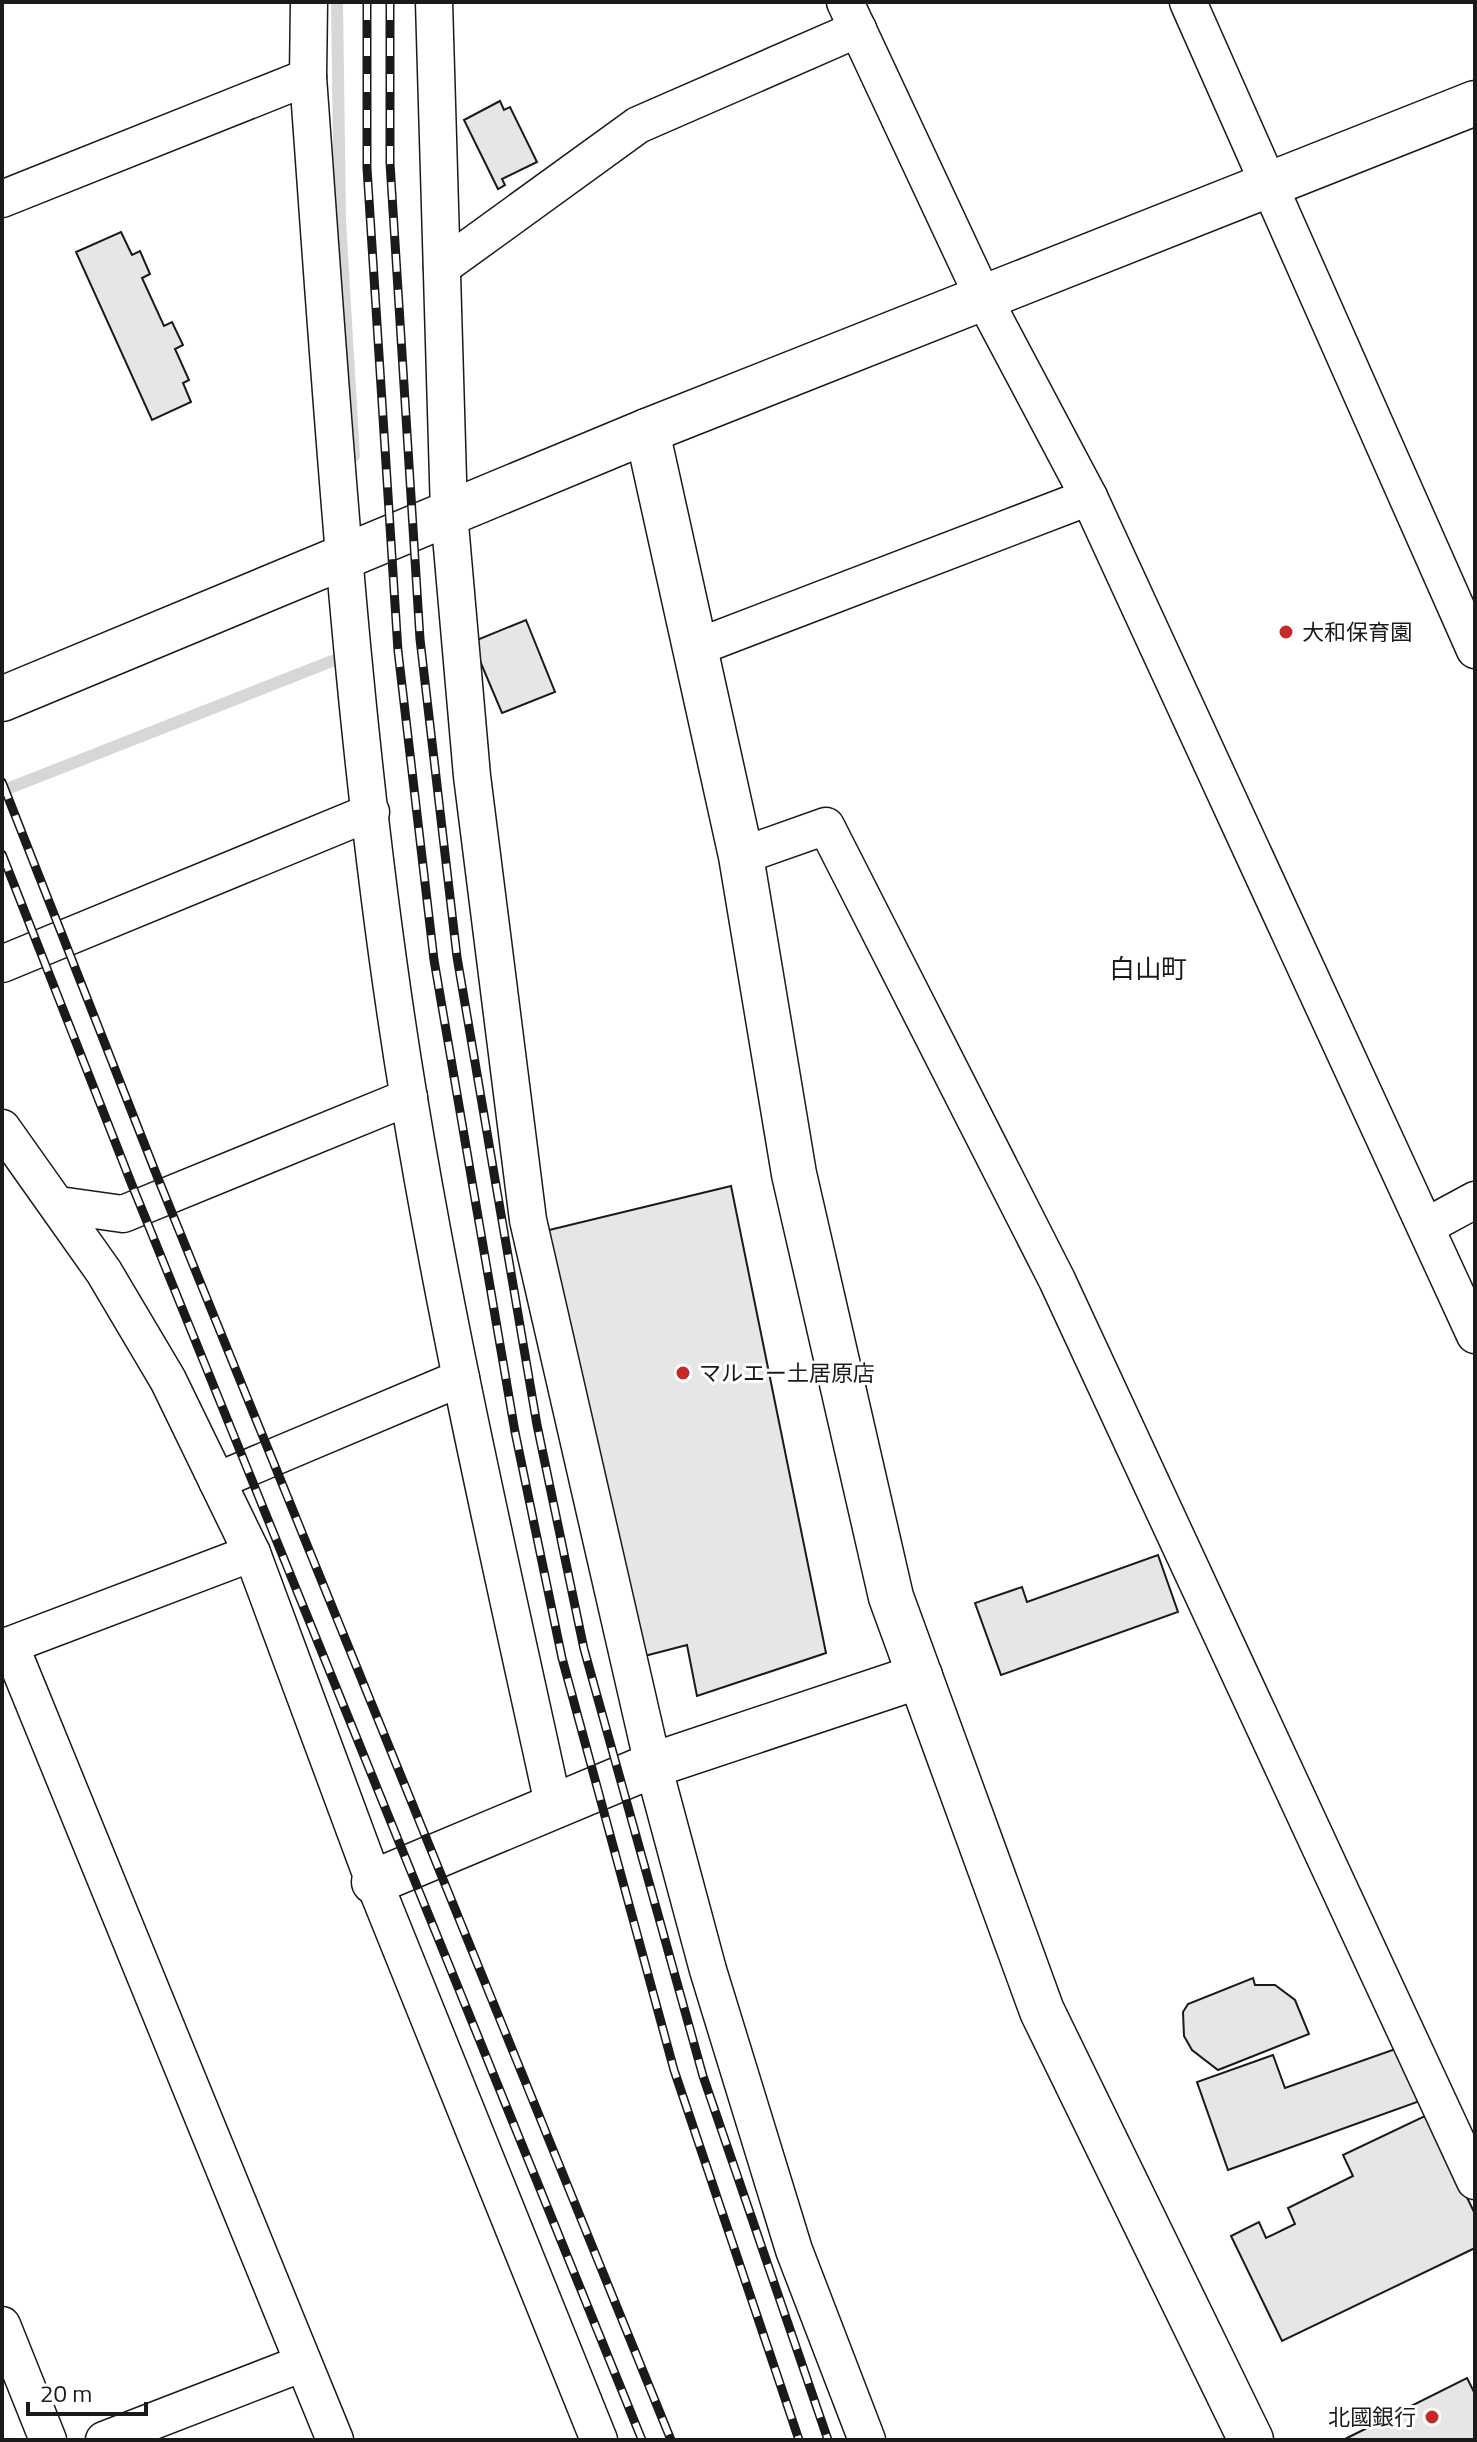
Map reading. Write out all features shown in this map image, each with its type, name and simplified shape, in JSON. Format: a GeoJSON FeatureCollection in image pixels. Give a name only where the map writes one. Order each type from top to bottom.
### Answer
{"type":"FeatureCollection","features":[{"type":"Feature","properties":{"kind":"street"},"geometry":{"type":"LineString","coordinates":[[309,2],[308,77],[344,558],[371,812],[409,1097],[461,1378],[553,1804]]}},
{"type":"Feature","properties":{"kind":"street"},"geometry":{"type":"LineString","coordinates":[[434,2],[449,513],[472,776],[528,1220],[653,1765],[708,1970],[794,2250],[867,2440]]}},
{"type":"Feature","properties":{"kind":"street"},"geometry":{"type":"LineString","coordinates":[[1188,2],[1475,650]]}},
{"type":"Feature","properties":{"kind":"street"},"geometry":{"type":"LineString","coordinates":[[442,267],[638,125],[852,15],[984,299],[1089,497],[1475,1335]]}},
{"type":"Feature","properties":{"kind":"street"},"geometry":{"type":"LineString","coordinates":[[2,199],[308,77]]}},
{"type":"Feature","properties":{"kind":"street"},"geometry":{"type":"LineString","coordinates":[[2,699],[647,431],[1475,103]]}},
{"type":"Feature","properties":{"kind":"street"},"geometry":{"type":"LineString","coordinates":[[647,431],[741,856],[794,1174],[891,1597],[1042,2011],[1251,2440]]}},
{"type":"Feature","properties":{"kind":"street"},"geometry":{"type":"LineString","coordinates":[[695,648],[1089,497]]}},
{"type":"Feature","properties":{"kind":"street"},"geometry":{"type":"LineString","coordinates":[[2,964],[371,812]]}},
{"type":"Feature","properties":{"kind":"street"},"geometry":{"type":"LineString","coordinates":[[741,856],[826,826],[1057,1280],[1475,2181]]}},
{"type":"Feature","properties":{"kind":"street"},"geometry":{"type":"LineString","coordinates":[[59,1205],[123,1214],[409,1097]]}},
{"type":"Feature","properties":{"kind":"street"},"geometry":{"type":"LineString","coordinates":[[2,1128],[59,1205],[168,1380],[252,1553],[374,1882],[599,2440]]}},
{"type":"Feature","properties":{"kind":"street"},"geometry":{"type":"LineString","coordinates":[[1427,1226],[1475,1200]]}},
{"type":"Feature","properties":{"kind":"street"},"geometry":{"type":"LineString","coordinates":[[217,1481],[461,1378]]}},
{"type":"Feature","properties":{"kind":"street"},"geometry":{"type":"LineString","coordinates":[[252,1553],[6,1646],[335,2440]]}},
{"type":"Feature","properties":{"kind":"street"},"geometry":{"type":"LineString","coordinates":[[374,1882],[553,1804],[653,1765],[920,1676]]}},
{"type":"Feature","properties":{"kind":"street"},"geometry":{"type":"LineString","coordinates":[[2,2325],[48,2440]]}},
{"type":"Feature","properties":{"kind":"street"},"geometry":{"type":"LineString","coordinates":[[104,2440],[303,2363]]}},
{"type":"Feature","properties":{"kind":"building"},"geometry":{"type":"Polygon","coordinates":[[[500,101],[504,110],[510,107],[537,162],[502,179],[505,185],[498,189],[464,120],[500,101]]]}},
{"type":"Feature","properties":{"kind":"building"},"geometry":{"type":"Polygon","coordinates":[[[121,232],[132,255],[140,251],[150,274],[142,278],[164,326],[172,322],[183,345],[175,349],[189,380],[183,383],[191,402],[152,420],[76,252],[121,232]]]}},
{"type":"Feature","properties":{"kind":"building"},"geometry":{"type":"Polygon","coordinates":[[[526,620],[555,692],[502,713],[472,642],[526,620]]]}},
{"type":"Feature","properties":{"kind":"building"},"geometry":{"type":"Polygon","coordinates":[[[731,1186],[826,1653],[697,1696],[687,1645],[633,1659],[545,1231],[731,1186]]]}},
{"type":"Feature","properties":{"kind":"building"},"geometry":{"type":"Polygon","coordinates":[[[1158,1555],[1178,1612],[1001,1675],[975,1603],[1022,1587],[1027,1602],[1158,1555]]]}},
{"type":"Feature","properties":{"kind":"building"},"geometry":{"type":"Polygon","coordinates":[[[1253,1978],[1255,1985],[1275,1985],[1295,2000],[1309,2034],[1218,2070],[1192,2050],[1184,2036],[1183,2012],[1188,2004],[1253,1978]]]}},
{"type":"Feature","properties":{"kind":"building"},"geometry":{"type":"Polygon","coordinates":[[[1401,2047],[1420,2101],[1228,2170],[1197,2082],[1273,2055],[1285,2088],[1401,2047]]]}},
{"type":"Feature","properties":{"kind":"building"},"geometry":{"type":"Polygon","coordinates":[[[1427,2115],[1475,2214],[1475,2248],[1282,2341],[1231,2236],[1259,2222],[1266,2238],[1295,2224],[1288,2208],[1353,2176],[1343,2155],[1427,2115]]]}},
{"type":"Feature","properties":{"kind":"building","name":"北國銀行"},"geometry":{"type":"Polygon","coordinates":[[[1467,2378],[1475,2394],[1475,2440],[1343,2440],[1467,2378]]]}},
{"type":"Feature","properties":{"kind":"waterway"},"geometry":{"type":"LineString","coordinates":[[337,2],[340,221],[354,456]]}},
{"type":"Feature","properties":{"kind":"waterway"},"geometry":{"type":"LineString","coordinates":[[2,791],[332,661]]}},
{"type":"Feature","properties":{"kind":"railway"},"geometry":{"type":"LineString","coordinates":[[367,2],[367,168],[398,651],[434,960],[515,1432],[562,1658],[674,2070],[799,2440]]}},
{"type":"Feature","properties":{"kind":"railway"},"geometry":{"type":"LineString","coordinates":[[390,2],[390,163],[420,639],[457,957],[537,1425],[584,1649],[703,2076],[828,2440]]}},
{"type":"Feature","properties":{"kind":"railway"},"geometry":{"type":"LineString","coordinates":[[2,782],[157,1176],[671,2440]]}},
{"type":"Feature","properties":{"kind":"railway"},"geometry":{"type":"LineString","coordinates":[[2,854],[132,1185],[642,2440]]}},
{"type":"Feature","properties":{"kind":"place","name":"大和保育園"},"geometry":{"type":"Point","coordinates":[1286,632]}},
{"type":"Feature","properties":{"kind":"place","name":"マルエー土居原店"},"geometry":{"type":"Point","coordinates":[683,1373]}},
{"type":"Feature","properties":{"kind":"place","name":"北國銀行"},"geometry":{"type":"Point","coordinates":[1432,2417]}},
{"type":"Feature","properties":{"kind":"district","name":"白山町"},"geometry":{"type":"Point","coordinates":[1148,968]}}]}
